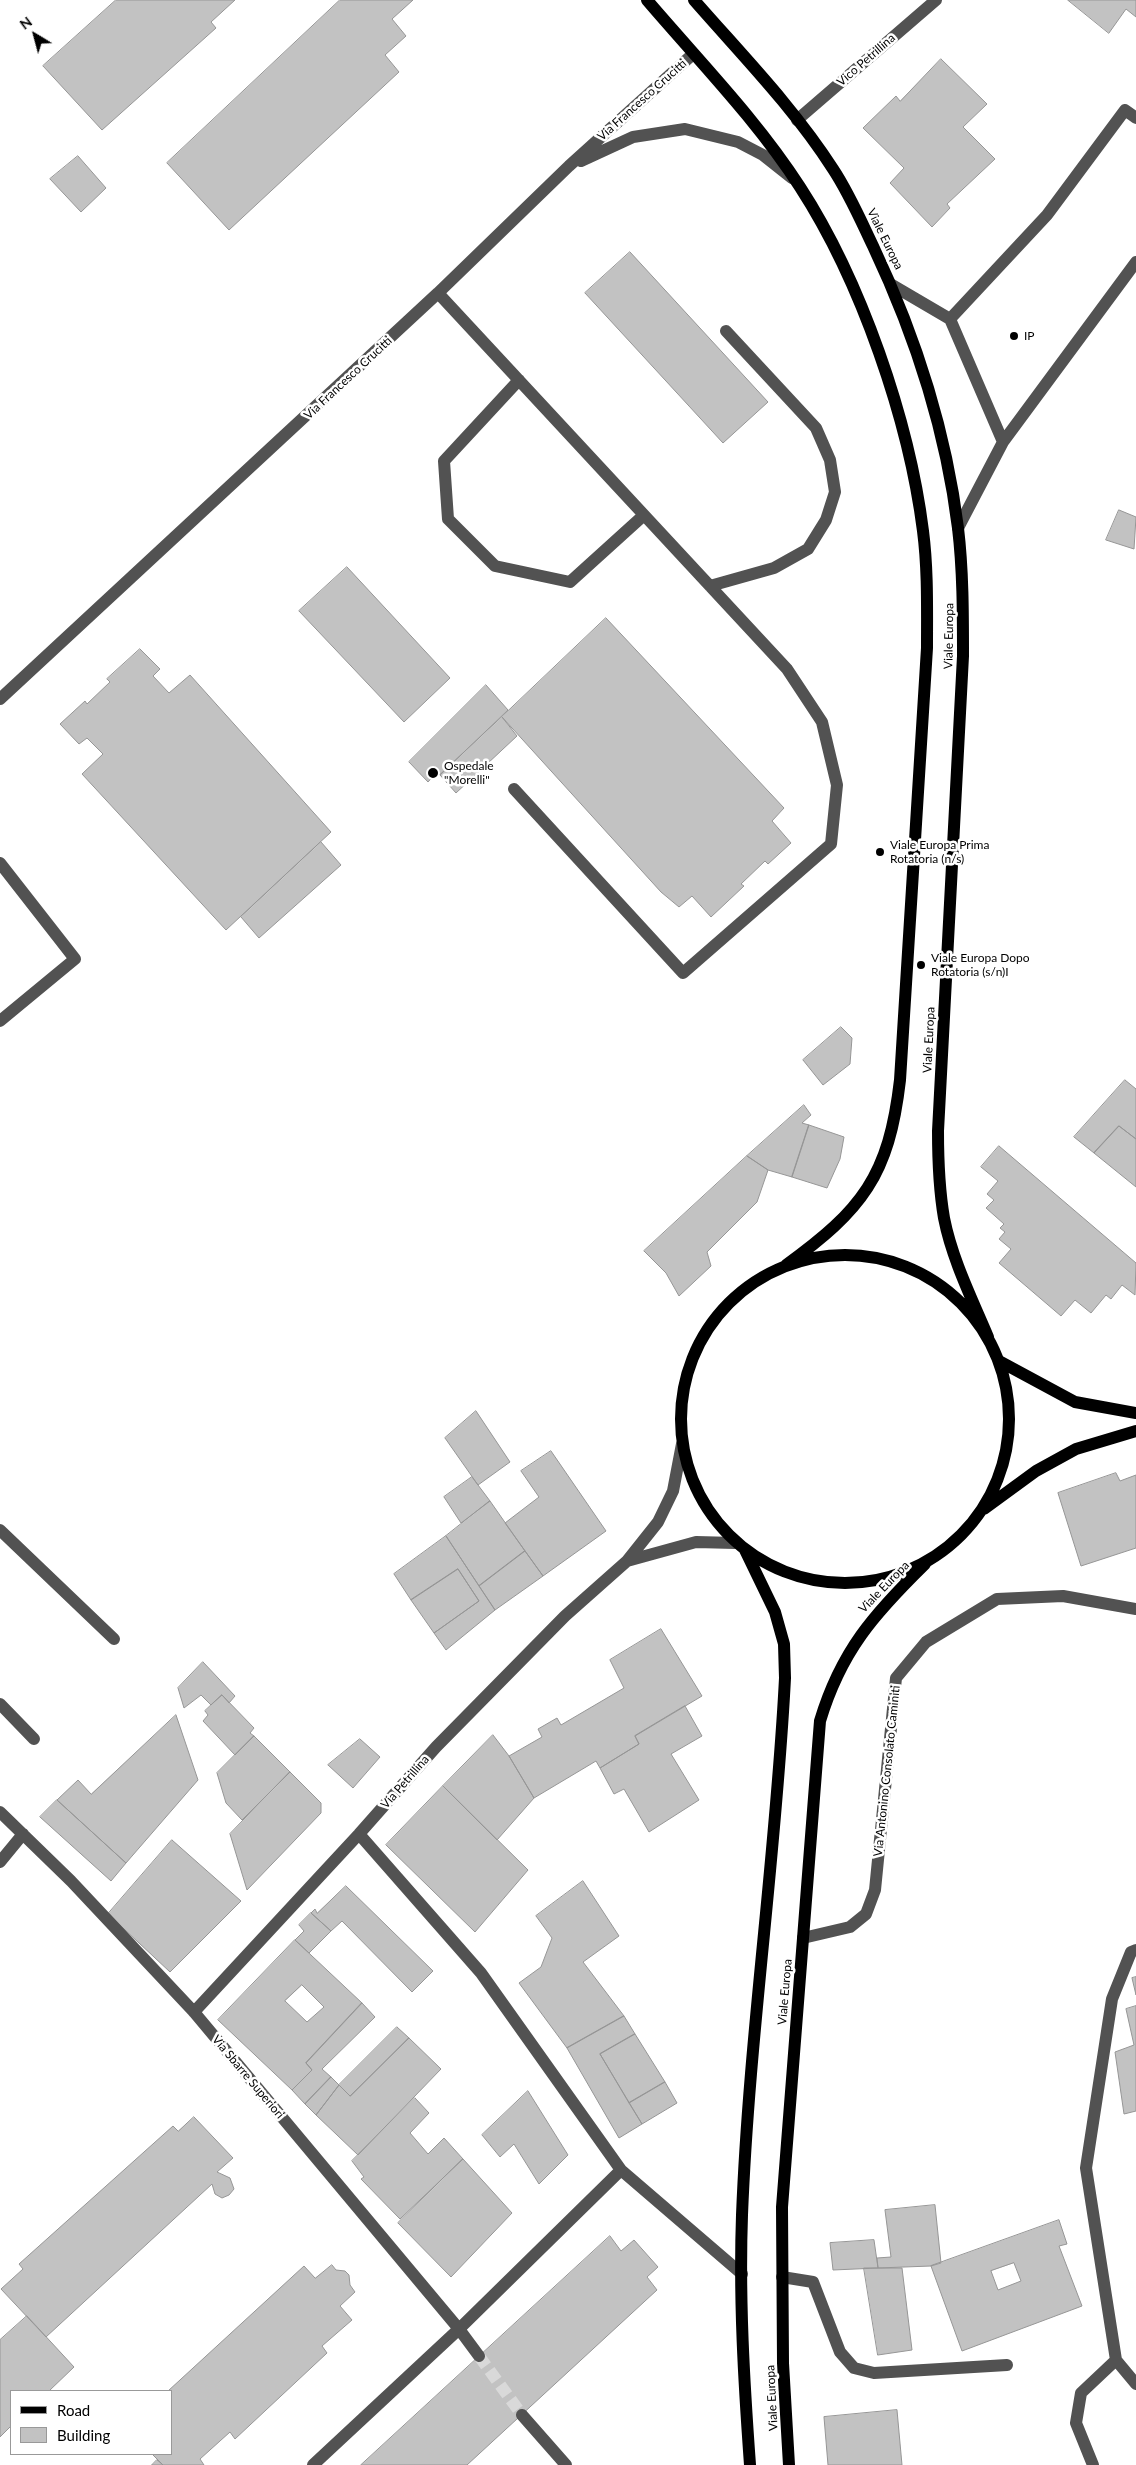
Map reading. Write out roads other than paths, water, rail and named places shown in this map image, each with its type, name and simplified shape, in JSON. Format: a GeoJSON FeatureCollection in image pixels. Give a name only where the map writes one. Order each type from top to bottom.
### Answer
{"type":"FeatureCollection","features":[{"type":"Feature","properties":{"kind":"main road","name":"Viale Europa"},"geometry":{"type":"LineString","coordinates":[[647,0],[770,144],[797,182],[831,239],[857,297],[881,361],[912,476],[923,531],[928,594],[925,678],[900,1080],[895,1118],[876,1175],[860,1200],[842,1222],[786,1265]]}},
{"type":"Feature","properties":{"kind":"main road","name":"Viale Europa"},"geometry":{"type":"LineString","coordinates":[[694,0],[797,120],[834,170],[864,226],[892,285],[916,350],[935,413],[948,469],[958,528],[963,595],[963,656],[938,1131],[938,1176],[947,1229],[960,1271],[988,1337]]}},
{"type":"Feature","properties":{"kind":"main road"},"geometry":{"type":"LineString","coordinates":[[750,2465],[742,2364],[742,2216],[754,2041],[785,1678],[784,1644],[775,1612],[740,1546],[700,1499],[682,1444],[682,1389],[702,1336],[738,1293],[786,1265],[831,1255],[878,1257],[922,1273],[959,1300],[988,1337],[999,1362],[1009,1412],[1003,1463],[982,1510]]}},
{"type":"Feature","properties":{"kind":"main road"},"geometry":{"type":"LineString","coordinates":[[999,1362],[1075,1402],[1136,1413]]}},
{"type":"Feature","properties":{"kind":"main road"},"geometry":{"type":"LineString","coordinates":[[740,1546],[788,1574],[836,1584],[885,1578],[931,1559],[958,1538],[982,1510],[1036,1471],[1076,1449],[1136,1432]]}},
{"type":"Feature","properties":{"kind":"main road","name":"Viale Europa"},"geometry":{"type":"LineString","coordinates":[[790,2465],[783,2363],[782,2207],[820,1722],[829,1692],[844,1660],[868,1623],[931,1559]]}},
{"type":"Feature","properties":{"kind":"street","name":"Vico Petrillina"},"geometry":{"type":"LineString","coordinates":[[797,120],[936,0]]}},
{"type":"Feature","properties":{"kind":"street","name":"Via Francesco Crucitti"},"geometry":{"type":"LineString","coordinates":[[0,699],[438,293],[570,166],[693,54]]}},
{"type":"Feature","properties":{"kind":"street"},"geometry":{"type":"LineString","coordinates":[[950,319],[1047,215],[1125,110],[1136,118]]}},
{"type":"Feature","properties":{"kind":"street"},"geometry":{"type":"LineString","coordinates":[[570,166],[633,137],[685,129],[738,142],[763,154],[797,182]]}},
{"type":"Feature","properties":{"kind":"street"},"geometry":{"type":"LineString","coordinates":[[958,528],[1003,442],[1136,262]]}},
{"type":"Feature","properties":{"kind":"street"},"geometry":{"type":"LineString","coordinates":[[892,285],[950,319],[1003,442]]}},
{"type":"Feature","properties":{"kind":"street"},"geometry":{"type":"LineString","coordinates":[[438,293],[787,669],[822,722],[838,785],[831,844],[682,973],[514,789]]}},
{"type":"Feature","properties":{"kind":"street"},"geometry":{"type":"LineString","coordinates":[[710,586],[774,568],[808,549],[826,520],[835,492],[830,460],[816,428],[726,331]]}},
{"type":"Feature","properties":{"kind":"street"},"geometry":{"type":"LineString","coordinates":[[519,380],[444,461],[448,519],[495,566],[570,582],[644,515]]}},
{"type":"Feature","properties":{"kind":"street"},"geometry":{"type":"LineString","coordinates":[[0,864],[75,959],[0,1021]]}},
{"type":"Feature","properties":{"kind":"street","name":"Via Petrillina"},"geometry":{"type":"LineString","coordinates":[[194,2012],[360,1834],[449,1733],[564,1616],[627,1561],[658,1522],[666,1506],[673,1491],[682,1444]]}},
{"type":"Feature","properties":{"kind":"street"},"geometry":{"type":"LineString","coordinates":[[0,1530],[114,1638]]}},
{"type":"Feature","properties":{"kind":"street"},"geometry":{"type":"LineString","coordinates":[[627,1561],[696,1542],[740,1546]]}},
{"type":"Feature","properties":{"kind":"street","name":"Via Antonino Consolato Caminiti"},"geometry":{"type":"LineString","coordinates":[[803,1938],[850,1927],[866,1914],[875,1890],[896,1678],[926,1642],[997,1599],[1063,1596],[1136,1609]]}},
{"type":"Feature","properties":{"kind":"street"},"geometry":{"type":"LineString","coordinates":[[0,1704],[34,1738]]}},
{"type":"Feature","properties":{"kind":"street","name":"Via Sbarre Superiori"},"geometry":{"type":"LineString","coordinates":[[0,1812],[71,1881],[194,2012],[459,2329],[479,2356]]}},
{"type":"Feature","properties":{"kind":"street"},"geometry":{"type":"LineString","coordinates":[[0,1862],[23,1834]]}},
{"type":"Feature","properties":{"kind":"street"},"geometry":{"type":"LineString","coordinates":[[360,1834],[481,1973],[621,2170],[742,2274]]}},
{"type":"Feature","properties":{"kind":"street"},"geometry":{"type":"LineString","coordinates":[[1136,1950],[1131,1952],[1112,1999],[1086,2168],[1116,2360],[1136,2384]]}},
{"type":"Feature","properties":{"kind":"street"},"geometry":{"type":"LineString","coordinates":[[312,2465],[459,2329],[621,2170]]}},
{"type":"Feature","properties":{"kind":"street"},"geometry":{"type":"LineString","coordinates":[[782,2277],[813,2282],[840,2352],[854,2368],[874,2373],[1007,2365]]}},
{"type":"Feature","properties":{"kind":"street"},"geometry":{"type":"LineString","coordinates":[[1093,2465],[1076,2423],[1081,2393],[1116,2360]]}},
{"type":"Feature","properties":{"kind":"street"},"geometry":{"type":"LineString","coordinates":[[522,2415],[566,2465]]}},
{"type":"Feature","properties":{"kind":"tunnel"},"geometry":{"type":"LineString","coordinates":[[479,2356],[522,2415]]}},
{"type":"Feature","properties":{"kind":"place","name":"IP"},"geometry":{"type":"Point","coordinates":[1014,336]}},
{"type":"Feature","properties":{"kind":"place","name":"Ospedale \"Morelli\""},"geometry":{"type":"Point","coordinates":[433,773]}},
{"type":"Feature","properties":{"kind":"place","name":"Viale Europa Prima Rotatoria (n/s)"},"geometry":{"type":"Point","coordinates":[880,852]}},
{"type":"Feature","properties":{"kind":"place","name":"Viale Europa Dopo Rotatoria (s/n)I"},"geometry":{"type":"Point","coordinates":[921,965]}}]}
